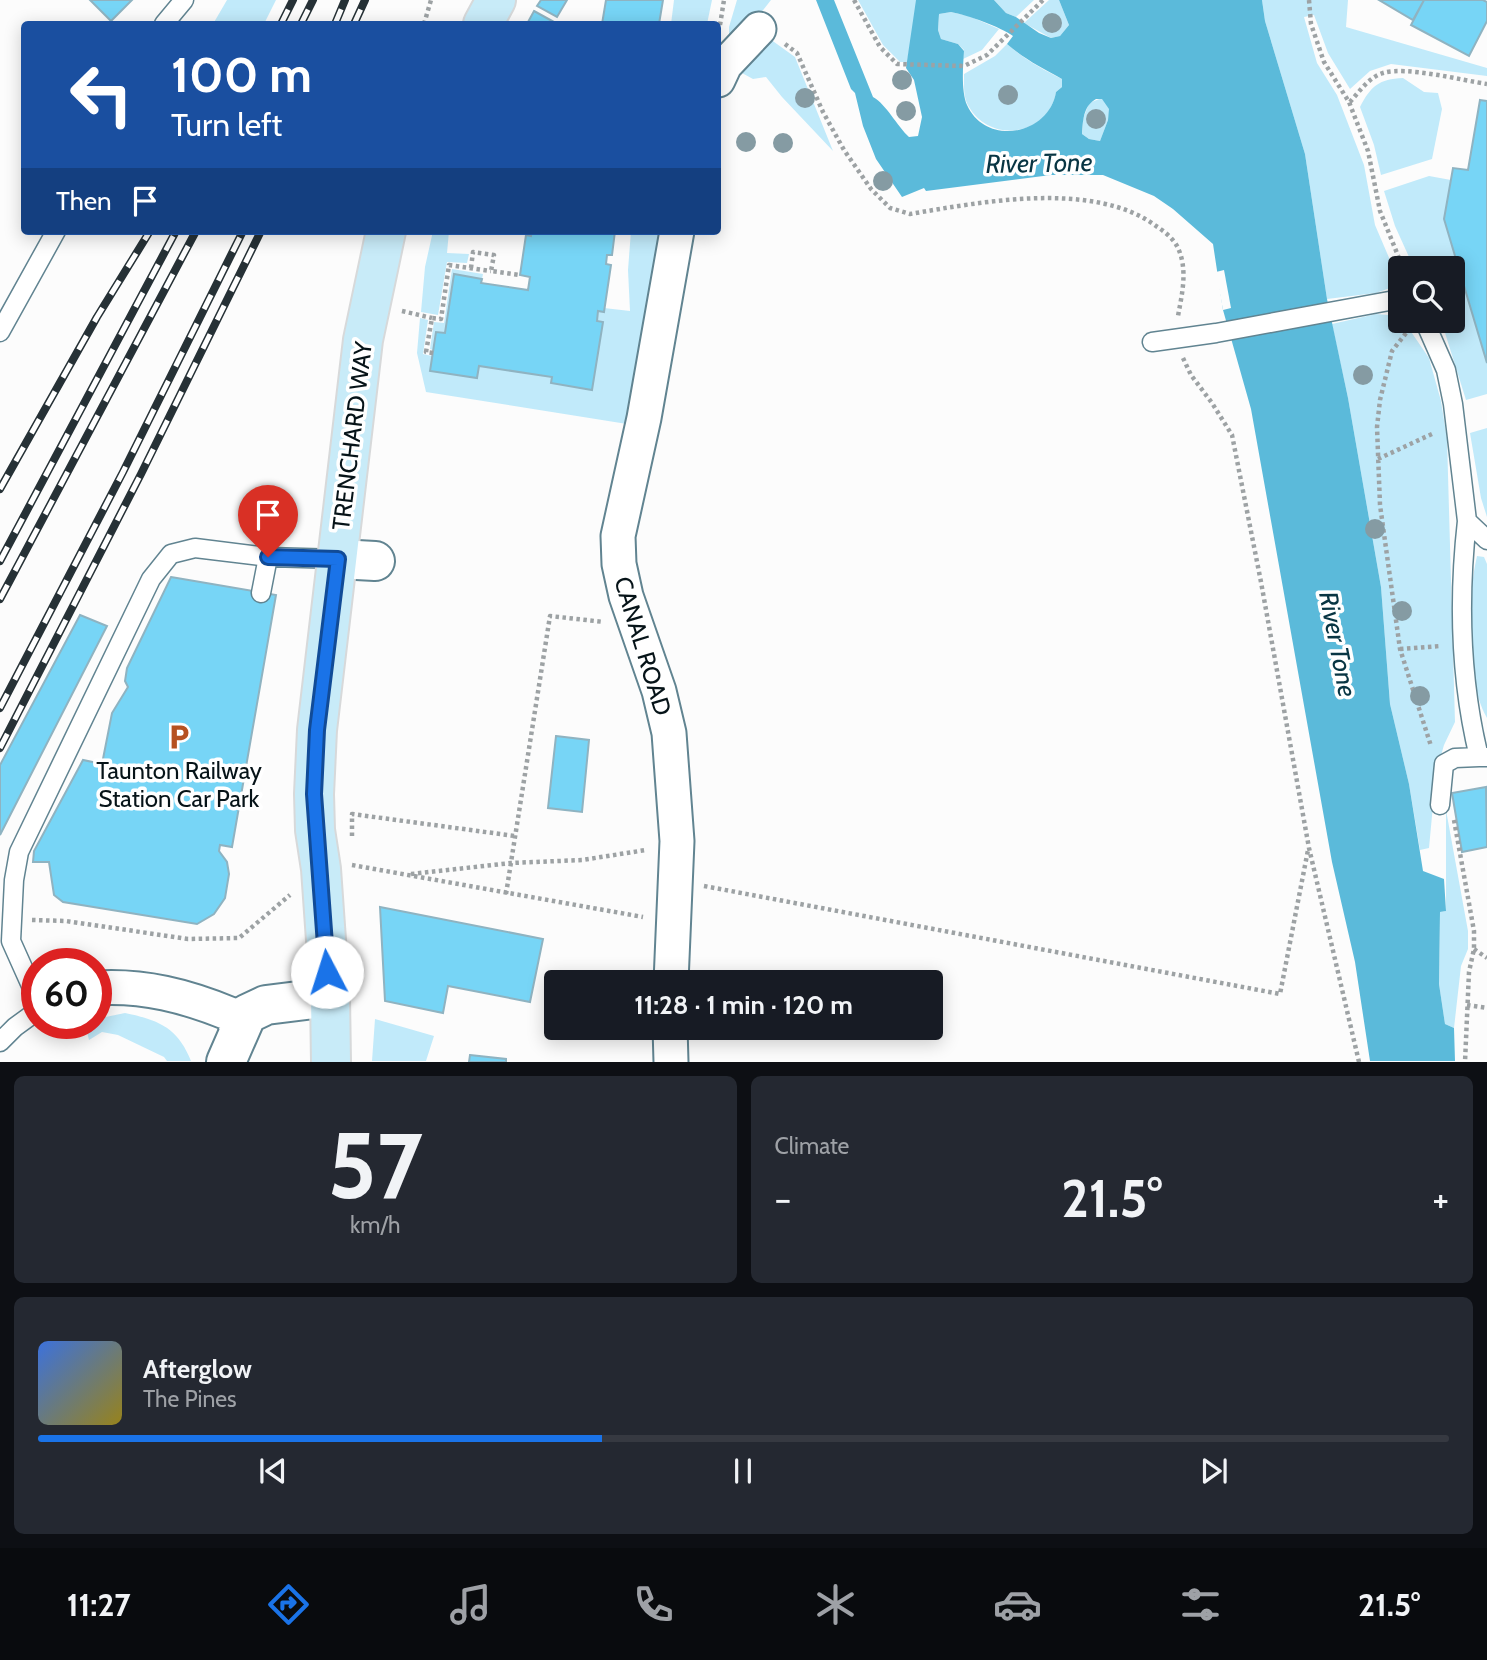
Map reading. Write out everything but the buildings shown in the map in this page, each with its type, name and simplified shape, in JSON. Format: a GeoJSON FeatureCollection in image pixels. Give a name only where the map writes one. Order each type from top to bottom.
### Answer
{"type":"FeatureCollection","features":[{"type":"Feature","properties":{"kind":"main road"},"geometry":{"type":"LineString","coordinates":[[485,21],[496,0]]}},
{"type":"Feature","properties":{"kind":"main road","name":"TRENCHARD WAY"},"geometry":{"type":"LineString","coordinates":[[331,1062],[330,997],[341,862],[315,830],[317,730],[356,560],[363,340],[385,235]]}},
{"type":"Feature","properties":{"kind":"street"},"geometry":{"type":"LineString","coordinates":[[721,74],[725,65],[759,29]]}},
{"type":"Feature","properties":{"kind":"street","name":"CANAL ROAD"},"geometry":{"type":"LineString","coordinates":[[672,970],[677,841],[669,733],[659,691],[635,625],[619,564],[618,536],[644,418],[676,235]]}},
{"type":"Feature","properties":{"kind":"street"},"geometry":{"type":"LineString","coordinates":[[112,988],[163,991],[230,1014],[232,1046]]}},
{"type":"Feature","properties":{"kind":"street"},"geometry":{"type":"LineString","coordinates":[[232,1046],[247,1014],[266,1005],[330,997]]}},
{"type":"Feature","properties":{"kind":"street"},"geometry":{"type":"LineString","coordinates":[[670,1040],[671,1062]]}},
{"type":"Feature","properties":{"kind":"lane"},"geometry":{"type":"LineString","coordinates":[[166,21],[184,0]]}},
{"type":"Feature","properties":{"kind":"lane"},"geometry":{"type":"LineString","coordinates":[[0,332],[54,235]]}},
{"type":"Feature","properties":{"kind":"lane"},"geometry":{"type":"LineString","coordinates":[[1152,342],[1388,301]]}},
{"type":"Feature","properties":{"kind":"lane"},"geometry":{"type":"LineString","coordinates":[[1421,333],[1446,370],[1456,423],[1467,521],[1461,573],[1462,645],[1468,714],[1483,757],[1455,758],[1444,764],[1447,811]]}},
{"type":"Feature","properties":{"kind":"lane"},"geometry":{"type":"LineString","coordinates":[[1467,521],[1487,540]]}},
{"type":"Feature","properties":{"kind":"lane"},"geometry":{"type":"LineString","coordinates":[[21,964],[11,942],[10,918],[19,852],[151,579],[171,554],[195,548],[268,557],[356,560]]}},
{"type":"Feature","properties":{"kind":"lane"},"geometry":{"type":"LineString","coordinates":[[261,593],[268,557]]}},
{"type":"Feature","properties":{"kind":"lane"},"geometry":{"type":"LineString","coordinates":[[0,1042],[21,1023]]}},
{"type":"Feature","properties":{"kind":"path"},"geometry":{"type":"LineString","coordinates":[[425,21],[431,0]]}},
{"type":"Feature","properties":{"kind":"path"},"geometry":{"type":"LineString","coordinates":[[721,15],[724,0]]}},
{"type":"Feature","properties":{"kind":"path"},"geometry":{"type":"LineString","coordinates":[[854,0],[880,47],[897,64],[964,66],[988,55],[1043,0]]}},
{"type":"Feature","properties":{"kind":"path"},"geometry":{"type":"LineString","coordinates":[[1309,0],[1311,24],[1324,62],[1349,102],[1368,151],[1380,211],[1398,256]]}},
{"type":"Feature","properties":{"kind":"path"},"geometry":{"type":"LineString","coordinates":[[759,29],[797,53],[823,112],[844,150],[872,189],[890,208],[910,214],[1066,197],[1110,205],[1149,221],[1177,245],[1184,267],[1175,339],[1191,375],[1231,435],[1261,582],[1309,848],[1359,1062]]}},
{"type":"Feature","properties":{"kind":"path"},"geometry":{"type":"LineString","coordinates":[[1349,102],[1367,83],[1382,73],[1404,72],[1487,84]]}},
{"type":"Feature","properties":{"kind":"path"},"geometry":{"type":"LineString","coordinates":[[471,268],[473,252],[485,253],[494,255],[491,271]]}},
{"type":"Feature","properties":{"kind":"path"},"geometry":{"type":"LineString","coordinates":[[433,353],[426,352],[432,318],[441,319],[449,265],[520,275]]}},
{"type":"Feature","properties":{"kind":"path"},"geometry":{"type":"LineString","coordinates":[[1409,333],[1392,352],[1385,376],[1377,427],[1380,505],[1400,649],[1431,745],[1444,764]]}},
{"type":"Feature","properties":{"kind":"path"},"geometry":{"type":"LineString","coordinates":[[1378,459],[1456,423]]}},
{"type":"Feature","properties":{"kind":"path"},"geometry":{"type":"LineString","coordinates":[[506,894],[550,616],[635,625]]}},
{"type":"Feature","properties":{"kind":"path"},"geometry":{"type":"LineString","coordinates":[[1400,649],[1462,645]]}},
{"type":"Feature","properties":{"kind":"path"},"geometry":{"type":"LineString","coordinates":[[1447,811],[1474,931],[1474,949],[1469,972],[1465,1062]]}},
{"type":"Feature","properties":{"kind":"path"},"geometry":{"type":"LineString","coordinates":[[352,839],[352,814],[515,836]]}},
{"type":"Feature","properties":{"kind":"path"},"geometry":{"type":"LineString","coordinates":[[676,880],[1280,994],[1309,848]]}},
{"type":"Feature","properties":{"kind":"path"},"geometry":{"type":"LineString","coordinates":[[407,875],[511,863],[582,860],[640,851]]}},
{"type":"Feature","properties":{"kind":"path"},"geometry":{"type":"LineString","coordinates":[[10,918],[66,922],[188,939],[239,938],[341,862],[629,916]]}},
{"type":"Feature","properties":{"kind":"path"},"geometry":{"type":"LineString","coordinates":[[1474,949],[1487,958]]}},
{"type":"Feature","properties":{"kind":"path"},"geometry":{"type":"LineString","coordinates":[[1467,1005],[1487,1008]]}},
{"type":"Feature","properties":{"kind":"shaded area"},"geometry":{"type":"Polygon","coordinates":[[[227,0],[276,0],[266,21],[215,21],[227,0]]]}},
{"type":"Feature","properties":{"kind":"shaded area"},"geometry":{"type":"Polygon","coordinates":[[[674,0],[712,0],[708,21],[671,21],[674,0]]]}},
{"type":"Feature","properties":{"kind":"shaded area"},"geometry":{"type":"Polygon","coordinates":[[[737,0],[771,0],[756,19],[729,42],[729,27],[737,0]]]}},
{"type":"Feature","properties":{"kind":"shaded area"},"geometry":{"type":"Polygon","coordinates":[[[858,0],[916,0],[917,9],[907,62],[900,62],[883,45],[858,0]]]}},
{"type":"Feature","properties":{"kind":"shaded area"},"geometry":{"type":"Polygon","coordinates":[[[994,0],[1034,0],[1016,17],[1006,13],[994,0]]]}},
{"type":"Feature","properties":{"kind":"shaded area"},"geometry":{"type":"Polygon","coordinates":[[[1049,0],[1059,0],[1069,25],[1060,36],[1051,38],[1024,23],[1049,0]]]}},
{"type":"Feature","properties":{"kind":"shaded area"},"geometry":{"type":"Polygon","coordinates":[[[1262,0],[1348,0],[1346,27],[1487,68],[1487,76],[1391,64],[1370,71],[1350,89],[1328,53],[1314,15],[1304,17],[1317,63],[1337,95],[1364,165],[1375,225],[1388,256],[1388,289],[1376,293],[1327,299],[1305,154],[1265,21],[1262,0]]]}},
{"type":"Feature","properties":{"kind":"shaded area"},"geometry":{"type":"Polygon","coordinates":[[[951,12],[969,16],[999,29],[982,50],[963,59],[964,50],[958,44],[941,39],[938,30],[939,14],[951,12]]]}},
{"type":"Feature","properties":{"kind":"shaded area"},"geometry":{"type":"Polygon","coordinates":[[[770,39],[795,57],[833,151],[766,77],[753,79],[742,73],[754,54],[770,39]]]}},
{"type":"Feature","properties":{"kind":"shaded area"},"geometry":{"type":"Polygon","coordinates":[[[1007,44],[1062,79],[1062,87],[1056,92],[1051,107],[1043,118],[1018,130],[991,127],[979,119],[969,107],[965,96],[964,74],[995,56],[1007,44]]]}},
{"type":"Feature","properties":{"kind":"shaded area"},"geometry":{"type":"Polygon","coordinates":[[[1403,78],[1424,92],[1438,93],[1442,109],[1432,159],[1381,175],[1374,145],[1360,107],[1377,85],[1403,78]]]}},
{"type":"Feature","properties":{"kind":"shaded area"},"geometry":{"type":"Polygon","coordinates":[[[1102,98],[1110,109],[1100,141],[1089,139],[1082,134],[1083,119],[1089,103],[1102,98]]]}},
{"type":"Feature","properties":{"kind":"shaded area"},"geometry":{"type":"Polygon","coordinates":[[[1429,176],[1451,180],[1444,219],[1455,256],[1409,256],[1384,191],[1429,176]]]}},
{"type":"Feature","properties":{"kind":"shaded area"},"geometry":{"type":"Polygon","coordinates":[[[432,235],[449,235],[447,253],[469,254],[467,263],[447,262],[438,315],[421,312],[425,267],[432,235]]]}},
{"type":"Feature","properties":{"kind":"shaded area"},"geometry":{"type":"Polygon","coordinates":[[[631,235],[666,235],[627,424],[426,392],[417,353],[420,318],[428,320],[423,354],[432,356],[430,371],[477,378],[479,366],[552,377],[551,383],[592,390],[602,322],[597,321],[598,311],[603,312],[604,308],[630,311],[628,270],[631,235]]]}},
{"type":"Feature","properties":{"kind":"shaded area"},"geometry":{"type":"Polygon","coordinates":[[[452,269],[483,274],[482,279],[454,274],[445,333],[436,332],[433,350],[430,349],[434,322],[444,323],[452,269]]]}},
{"type":"Feature","properties":{"kind":"shaded area"},"geometry":{"type":"Polygon","coordinates":[[[1465,289],[1487,363],[1487,394],[1466,400],[1445,333],[1465,333],[1465,289]]]}},
{"type":"Feature","properties":{"kind":"shaded area"},"geometry":{"type":"Polygon","coordinates":[[[1376,314],[1388,315],[1388,333],[1412,333],[1429,358],[1441,401],[1447,439],[1455,722],[1444,745],[1436,773],[1429,848],[1420,850],[1409,784],[1390,704],[1381,587],[1348,398],[1332,324],[1376,314]]]}},
{"type":"Feature","properties":{"kind":"shaded area"},"geometry":{"type":"Polygon","coordinates":[[[1487,428],[1487,517],[1481,498],[1470,433],[1487,428]]]}},
{"type":"Feature","properties":{"kind":"shaded area"},"geometry":{"type":"Polygon","coordinates":[[[1477,556],[1484,557],[1487,564],[1487,718],[1474,682],[1471,660],[1471,594],[1477,556]]]}},
{"type":"Feature","properties":{"kind":"shaded area"},"geometry":{"type":"Polygon","coordinates":[[[1446,810],[1468,931],[1468,949],[1461,966],[1454,1028],[1445,1024],[1439,984],[1440,912],[1446,911],[1446,810]]]}},
{"type":"Feature","properties":{"kind":"shaded area"},"geometry":{"type":"Polygon","coordinates":[[[125,1013],[166,1027],[180,1041],[191,1061],[167,1061],[164,1057],[112,1034],[112,1016],[125,1013]]]}},
{"type":"Feature","properties":{"kind":"shaded area"},"geometry":{"type":"Polygon","coordinates":[[[375,1019],[434,1036],[426,1061],[372,1061],[375,1019]]]}},
{"type":"Feature","properties":{"kind":"water","name":"River Tone"},"geometry":{"type":"Polygon","coordinates":[[[816,0],[834,0],[873,97],[909,137],[918,136],[922,117],[914,80],[906,68],[916,0],[994,0],[1006,13],[1051,38],[1060,36],[1069,25],[1059,0],[1262,0],[1265,21],[1305,154],[1327,299],[1348,398],[1381,587],[1390,704],[1409,784],[1423,871],[1444,879],[1446,911],[1440,912],[1439,984],[1445,1024],[1454,1028],[1455,1061],[1370,1061],[1355,962],[1332,862],[1251,409],[1223,310],[1213,244],[1154,196],[1103,175],[1051,175],[926,191],[924,188],[902,197],[876,159],[863,126],[855,93],[851,89],[816,0]],[[951,12],[939,14],[938,30],[941,39],[958,44],[964,51],[964,93],[967,105],[976,118],[988,127],[1002,131],[1030,126],[1042,118],[1051,107],[1056,92],[1062,87],[1062,79],[1007,44],[1013,36],[984,22],[951,12]],[[1096,99],[1086,110],[1082,134],[1089,139],[1100,141],[1109,109],[1102,99],[1096,99]]]}},
{"type":"Feature","properties":{"kind":"pier"},"geometry":{"type":"Polygon","coordinates":[[[1224,270],[1231,308],[1223,310],[1216,272],[1224,270]]]}},
{"type":"Feature","properties":{"kind":"railway"},"geometry":{"type":"LineString","coordinates":[[282,21],[293,0]]}},
{"type":"Feature","properties":{"kind":"railway"},"geometry":{"type":"LineString","coordinates":[[302,21],[313,0]]}},
{"type":"Feature","properties":{"kind":"railway"},"geometry":{"type":"LineString","coordinates":[[336,21],[345,0]]}},
{"type":"Feature","properties":{"kind":"railway"},"geometry":{"type":"LineString","coordinates":[[355,21],[365,0]]}},
{"type":"Feature","properties":{"kind":"railway"},"geometry":{"type":"LineString","coordinates":[[0,489],[97,317],[148,235]]}},
{"type":"Feature","properties":{"kind":"railway"},"geometry":{"type":"LineString","coordinates":[[0,561],[174,235]]}},
{"type":"Feature","properties":{"kind":"railway"},"geometry":{"type":"LineString","coordinates":[[0,599],[194,235]]}},
{"type":"Feature","properties":{"kind":"railway"},"geometry":{"type":"LineString","coordinates":[[0,708],[123,472],[241,235]]}},
{"type":"Feature","properties":{"kind":"railway"},"geometry":{"type":"LineString","coordinates":[[0,748],[141,474],[259,235]]}},
{"type":"Feature","properties":{"kind":"place","name":"Taunton Railway Station Car Park"},"geometry":{"type":"Point","coordinates":[179,737]}},
{"type":"Feature","properties":{"kind":"route"},"geometry":{"type":"LineString","coordinates":[[268,557],[338,559],[317,730],[314,794],[327,972]]}}]}
